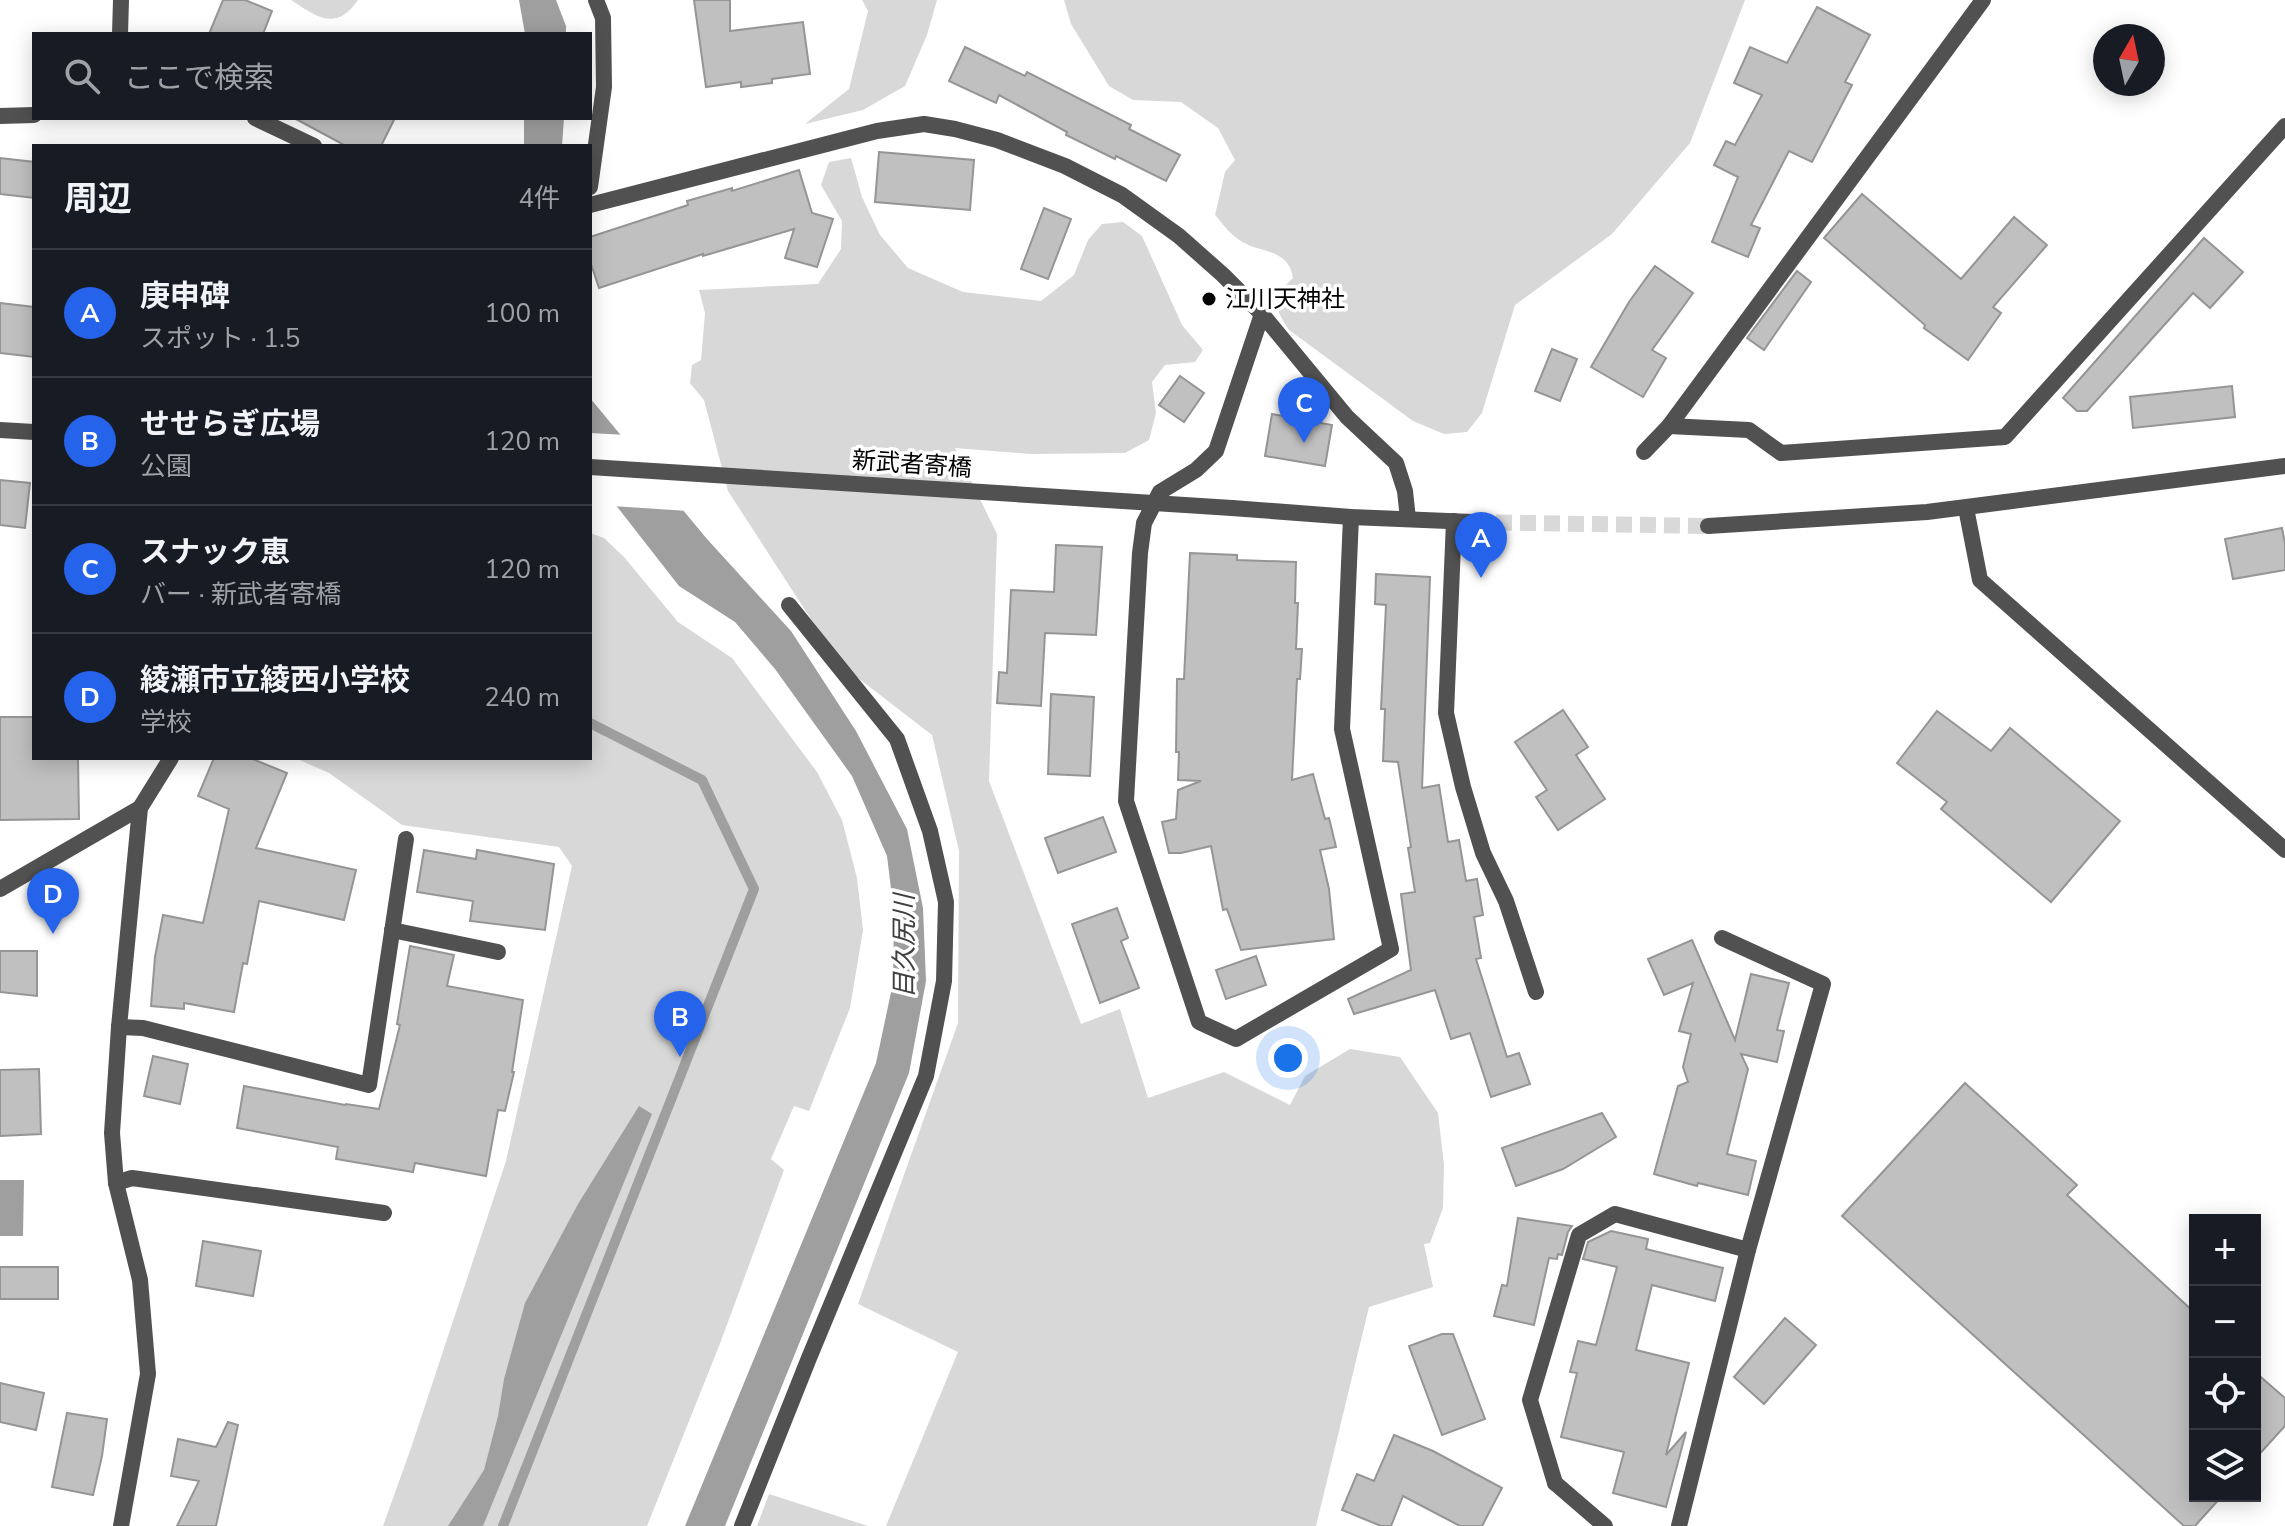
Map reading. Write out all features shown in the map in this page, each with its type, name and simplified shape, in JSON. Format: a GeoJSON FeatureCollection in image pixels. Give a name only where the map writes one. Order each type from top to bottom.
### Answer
{"type":"FeatureCollection","features":[{"type":"Feature","properties":{"kind":"street"},"geometry":{"type":"LineString","coordinates":[[120,32],[121,0]]}},
{"type":"Feature","properties":{"kind":"street"},"geometry":{"type":"LineString","coordinates":[[592,173],[604,87],[603,18],[596,0]]}},
{"type":"Feature","properties":{"kind":"street"},"geometry":{"type":"LineString","coordinates":[[1644,452],[1669,426],[1983,0]]}},
{"type":"Feature","properties":{"kind":"street"},"geometry":{"type":"LineString","coordinates":[[0,116],[32,115]]}},
{"type":"Feature","properties":{"kind":"street"},"geometry":{"type":"LineString","coordinates":[[259,120],[310,144]]}},
{"type":"Feature","properties":{"kind":"street"},"geometry":{"type":"LineString","coordinates":[[592,204],[877,131],[924,124],[997,140],[1065,166],[1122,195],[1179,236],[1262,314],[1347,417],[1396,463],[1405,491],[1408,519]]}},
{"type":"Feature","properties":{"kind":"street"},"geometry":{"type":"LineString","coordinates":[[1669,426],[1749,430],[1781,453],[2005,437],[2285,126]]}},
{"type":"Feature","properties":{"kind":"street"},"geometry":{"type":"LineString","coordinates":[[1262,314],[1216,451],[1196,470],[1160,492],[1144,523],[1126,801],[1199,1022],[1236,1039],[1391,949],[1342,729],[1351,517]]}},
{"type":"Feature","properties":{"kind":"street"},"geometry":{"type":"LineString","coordinates":[[0,430],[32,432]]}},
{"type":"Feature","properties":{"kind":"street"},"geometry":{"type":"LineString","coordinates":[[1708,526],[1966,508],[2285,466]]}},
{"type":"Feature","properties":{"kind":"street","name":"新武者寄橋"},"geometry":{"type":"LineString","coordinates":[[592,467],[1351,517],[1472,522]]}},
{"type":"Feature","properties":{"kind":"street"},"geometry":{"type":"LineString","coordinates":[[1966,508],[1980,580],[2285,850]]}},
{"type":"Feature","properties":{"kind":"street"},"geometry":{"type":"LineString","coordinates":[[1454,521],[1446,713],[1463,787],[1483,853],[1506,901],[1536,992]]}},
{"type":"Feature","properties":{"kind":"street"},"geometry":{"type":"LineString","coordinates":[[742,1526],[926,1076],[944,981],[946,902],[930,831],[897,739],[789,605]]}},
{"type":"Feature","properties":{"kind":"street"},"geometry":{"type":"LineString","coordinates":[[121,1526],[148,1374],[140,1280],[116,1183],[112,1133],[140,808],[170,760]]}},
{"type":"Feature","properties":{"kind":"street"},"geometry":{"type":"LineString","coordinates":[[0,889],[140,808]]}},
{"type":"Feature","properties":{"kind":"street"},"geometry":{"type":"LineString","coordinates":[[119,1027],[143,1028],[369,1085],[406,839]]}},
{"type":"Feature","properties":{"kind":"street"},"geometry":{"type":"LineString","coordinates":[[392,930],[498,952]]}},
{"type":"Feature","properties":{"kind":"street"},"geometry":{"type":"LineString","coordinates":[[1679,1526],[1748,1250],[1823,984],[1722,938]]}},
{"type":"Feature","properties":{"kind":"street"},"geometry":{"type":"LineString","coordinates":[[116,1183],[132,1178],[384,1213]]}},
{"type":"Feature","properties":{"kind":"street"},"geometry":{"type":"LineString","coordinates":[[1605,1526],[1555,1483],[1530,1400],[1579,1235],[1615,1214],[1748,1250]]}},
{"type":"Feature","properties":{"kind":"shaded area"},"geometry":{"type":"Polygon","coordinates":[[[291,0],[358,0],[350,10],[334,19],[318,16],[291,0]]]}},
{"type":"Feature","properties":{"kind":"shaded area"},"geometry":{"type":"Polygon","coordinates":[[[862,0],[937,0],[927,35],[905,86],[863,110],[805,124],[849,89],[868,11],[862,0]]]}},
{"type":"Feature","properties":{"kind":"shaded area"},"geometry":{"type":"Polygon","coordinates":[[[1064,0],[1745,0],[1690,143],[1612,234],[1515,305],[1482,413],[1467,432],[1444,434],[1413,421],[1289,330],[1277,303],[1281,291],[1293,278],[1290,268],[1279,256],[1238,239],[1215,215],[1225,172],[1235,160],[1218,128],[1181,102],[1133,100],[1109,86],[1071,24],[1064,0]]]}},
{"type":"Feature","properties":{"kind":"shaded area"},"geometry":{"type":"Polygon","coordinates":[[[851,158],[862,197],[880,235],[908,268],[963,292],[1041,301],[1074,275],[1088,240],[1102,224],[1123,222],[1142,236],[1182,325],[1203,350],[1195,362],[1165,365],[1152,382],[1156,413],[1149,440],[1125,453],[1031,454],[955,448],[997,534],[989,781],[1081,1024],[1120,1009],[1148,1098],[1224,1072],[1290,1105],[1305,1076],[1350,1049],[1400,1057],[1438,1113],[1444,1165],[1443,1208],[1430,1243],[1424,1244],[1433,1287],[1369,1307],[1316,1526],[886,1526],[958,1352],[858,1304],[958,1023],[959,851],[932,735],[840,664],[728,491],[704,400],[690,383],[692,365],[701,360],[705,313],[699,290],[818,284],[841,249],[842,221],[821,185],[829,162],[851,158]]]}},
{"type":"Feature","properties":{"kind":"shaded area"},"geometry":{"type":"Polygon","coordinates":[[[592,534],[604,538],[624,557],[678,622],[732,658],[817,772],[842,820],[857,878],[863,930],[850,1008],[809,1111],[794,1106],[771,1159],[784,1170],[721,1341],[647,1526],[383,1526],[506,1161],[572,866],[559,847],[402,825],[329,773],[300,760],[592,760],[592,534]]]}},
{"type":"Feature","properties":{"kind":"shaded area"},"geometry":{"type":"Polygon","coordinates":[[[769,1494],[868,1526],[757,1526],[769,1494]]]}},
{"type":"Feature","properties":{"kind":"water"},"geometry":{"type":"Polygon","coordinates":[[[519,0],[556,0],[566,32],[525,32],[519,0]]]}},
{"type":"Feature","properties":{"kind":"water"},"geometry":{"type":"Polygon","coordinates":[[[524,120],[564,120],[562,144],[524,144],[524,120]]]}},
{"type":"Feature","properties":{"kind":"water","name":"目久尻川"},"geometry":{"type":"Polygon","coordinates":[[[592,400],[707,539],[791,631],[856,731],[907,829],[923,908],[926,981],[909,1073],[725,1526],[685,1526],[876,1063],[893,983],[894,913],[887,856],[852,776],[775,669],[735,622],[679,586],[592,475],[592,400]]]}},
{"type":"Feature","properties":{"kind":"water"},"geometry":{"type":"Polygon","coordinates":[[[639,1106],[652,1114],[483,1526],[448,1526],[484,1470],[525,1303],[578,1204],[639,1106]]]}},
{"type":"Feature","properties":{"kind":"water"},"geometry":{"type":"Polygon","coordinates":[[[0,1180],[24,1180],[23,1236],[0,1236],[0,1180]]]}},
{"type":"Feature","properties":{"kind":"pier"},"geometry":{"type":"Polygon","coordinates":[[[592,433],[626,435],[688,511],[612,506],[592,481],[592,433]]]}},
{"type":"Feature","properties":{"kind":"building"},"geometry":{"type":"Polygon","coordinates":[[[223,0],[245,0],[272,11],[264,32],[210,32],[223,0]]]}},
{"type":"Feature","properties":{"kind":"building"},"geometry":{"type":"Polygon","coordinates":[[[694,0],[730,0],[730,31],[803,22],[810,74],[741,87],[741,82],[706,87],[694,0]]]}},
{"type":"Feature","properties":{"kind":"building"},"geometry":{"type":"Polygon","coordinates":[[[1817,7],[1870,35],[1845,82],[1852,85],[1812,162],[1789,151],[1751,225],[1760,228],[1748,257],[1712,242],[1738,177],[1714,165],[1726,141],[1735,145],[1762,95],[1734,83],[1750,47],[1787,63],[1817,7]]]}},
{"type":"Feature","properties":{"kind":"building"},"geometry":{"type":"Polygon","coordinates":[[[965,47],[1025,76],[1027,72],[1131,125],[1129,129],[1180,155],[1166,181],[1066,135],[1067,132],[999,95],[996,103],[949,81],[965,47]]]}},
{"type":"Feature","properties":{"kind":"building"},"geometry":{"type":"Polygon","coordinates":[[[298,120],[394,120],[382,144],[342,144],[298,120]]]}},
{"type":"Feature","properties":{"kind":"building"},"geometry":{"type":"Polygon","coordinates":[[[879,152],[974,160],[970,210],[875,202],[879,152]]]}},
{"type":"Feature","properties":{"kind":"building"},"geometry":{"type":"Polygon","coordinates":[[[0,158],[32,162],[32,198],[0,194],[0,158]]]}},
{"type":"Feature","properties":{"kind":"building"},"geometry":{"type":"Polygon","coordinates":[[[799,170],[812,213],[833,219],[817,267],[785,258],[794,229],[703,254],[599,288],[592,267],[592,236],[688,205],[687,201],[732,188],[732,191],[799,170]]]}},
{"type":"Feature","properties":{"kind":"building"},"geometry":{"type":"Polygon","coordinates":[[[1862,194],[1961,279],[2014,217],[2047,245],[1993,307],[2001,313],[1968,360],[1924,328],[1925,325],[1824,238],[1862,194]]]}},
{"type":"Feature","properties":{"kind":"building"},"geometry":{"type":"Polygon","coordinates":[[[1044,208],[1071,219],[1048,279],[1021,269],[1044,208]]]}},
{"type":"Feature","properties":{"kind":"building"},"geometry":{"type":"Polygon","coordinates":[[[2204,238],[2243,272],[2210,308],[2193,293],[2087,411],[2077,411],[2063,398],[2204,238]]]}},
{"type":"Feature","properties":{"kind":"building"},"geometry":{"type":"Polygon","coordinates":[[[1655,266],[1693,293],[1652,350],[1666,358],[1643,397],[1591,367],[1629,302],[1655,266]]]}},
{"type":"Feature","properties":{"kind":"building"},"geometry":{"type":"Polygon","coordinates":[[[1797,271],[1811,282],[1764,350],[1747,338],[1797,271]]]}},
{"type":"Feature","properties":{"kind":"building"},"geometry":{"type":"Polygon","coordinates":[[[0,303],[32,307],[32,357],[0,353],[0,303]]]}},
{"type":"Feature","properties":{"kind":"building"},"geometry":{"type":"Polygon","coordinates":[[[1552,349],[1577,359],[1560,401],[1535,391],[1552,349]]]}},
{"type":"Feature","properties":{"kind":"building"},"geometry":{"type":"Polygon","coordinates":[[[1180,376],[1204,393],[1184,422],[1159,405],[1180,376]]]}},
{"type":"Feature","properties":{"kind":"building"},"geometry":{"type":"Polygon","coordinates":[[[2232,386],[2235,417],[2133,428],[2130,397],[2232,386]]]}},
{"type":"Feature","properties":{"kind":"building"},"geometry":{"type":"Polygon","coordinates":[[[1272,414],[1332,425],[1325,466],[1265,456],[1272,414]]]}},
{"type":"Feature","properties":{"kind":"building"},"geometry":{"type":"Polygon","coordinates":[[[0,480],[30,483],[25,528],[0,525],[0,480]]]}},
{"type":"Feature","properties":{"kind":"building"},"geometry":{"type":"Polygon","coordinates":[[[2282,528],[2285,570],[2233,579],[2225,539],[2282,528]]]}},
{"type":"Feature","properties":{"kind":"building"},"geometry":{"type":"Polygon","coordinates":[[[1056,545],[1102,547],[1096,635],[1045,633],[1041,706],[997,703],[999,672],[1007,673],[1011,590],[1054,592],[1056,545]]]}},
{"type":"Feature","properties":{"kind":"building"},"geometry":{"type":"Polygon","coordinates":[[[1190,553],[1237,555],[1237,560],[1296,562],[1296,649],[1302,649],[1300,679],[1297,679],[1292,780],[1313,774],[1325,819],[1329,818],[1336,847],[1320,850],[1329,889],[1334,939],[1241,950],[1227,909],[1223,910],[1211,846],[1169,853],[1162,822],[1176,819],[1178,790],[1201,781],[1178,780],[1179,752],[1176,752],[1177,679],[1184,679],[1190,553]]]}},
{"type":"Feature","properties":{"kind":"building"},"geometry":{"type":"Polygon","coordinates":[[[1376,574],[1430,577],[1422,788],[1439,785],[1448,842],[1459,840],[1466,881],[1477,879],[1483,915],[1474,917],[1481,958],[1476,959],[1507,1057],[1519,1053],[1530,1084],[1491,1097],[1470,1033],[1451,1039],[1435,990],[1354,1014],[1348,999],[1411,970],[1401,894],[1415,892],[1398,762],[1383,761],[1385,709],[1381,709],[1386,605],[1375,604],[1376,574]]]}},
{"type":"Feature","properties":{"kind":"building"},"geometry":{"type":"Polygon","coordinates":[[[1051,694],[1094,697],[1090,776],[1048,774],[1051,694]]]}},
{"type":"Feature","properties":{"kind":"building"},"geometry":{"type":"Polygon","coordinates":[[[1563,710],[1588,747],[1576,755],[1605,799],[1558,830],[1536,797],[1547,790],[1515,742],[1563,710]]]}},
{"type":"Feature","properties":{"kind":"building"},"geometry":{"type":"Polygon","coordinates":[[[1937,711],[1991,751],[2010,728],[2120,821],[2051,902],[1941,809],[1947,802],[1897,763],[1937,711]]]}},
{"type":"Feature","properties":{"kind":"building"},"geometry":{"type":"Polygon","coordinates":[[[0,717],[32,717],[32,760],[78,760],[79,819],[0,820],[0,717]]]}},
{"type":"Feature","properties":{"kind":"building"},"geometry":{"type":"Polygon","coordinates":[[[213,760],[255,760],[287,773],[256,848],[356,870],[344,920],[259,901],[234,1012],[184,1003],[184,1009],[151,1006],[155,957],[163,915],[203,923],[229,809],[198,796],[213,760]]]}},
{"type":"Feature","properties":{"kind":"building"},"geometry":{"type":"Polygon","coordinates":[[[1103,817],[1116,852],[1058,873],[1045,838],[1103,817]]]}},
{"type":"Feature","properties":{"kind":"building"},"geometry":{"type":"Polygon","coordinates":[[[424,850],[476,859],[477,850],[554,864],[545,930],[470,921],[473,901],[417,892],[424,850]]]}},
{"type":"Feature","properties":{"kind":"building"},"geometry":{"type":"Polygon","coordinates":[[[1117,908],[1128,938],[1121,941],[1139,988],[1100,1003],[1072,924],[1117,908]]]}},
{"type":"Feature","properties":{"kind":"building"},"geometry":{"type":"Polygon","coordinates":[[[1692,940],[1735,1040],[1751,974],[1789,983],[1777,1030],[1784,1031],[1777,1062],[1741,1054],[1748,1069],[1727,1154],[1756,1161],[1748,1195],[1654,1174],[1678,1086],[1688,1082],[1683,1067],[1691,1034],[1679,1031],[1693,983],[1664,995],[1648,959],[1692,940]]]}},
{"type":"Feature","properties":{"kind":"building"},"geometry":{"type":"Polygon","coordinates":[[[410,946],[454,955],[447,986],[523,1000],[514,1072],[505,1111],[498,1110],[486,1176],[415,1163],[413,1172],[336,1159],[338,1147],[237,1128],[244,1086],[379,1109],[400,1025],[397,1024],[410,946]]]}},
{"type":"Feature","properties":{"kind":"building"},"geometry":{"type":"Polygon","coordinates":[[[0,951],[37,951],[37,996],[0,992],[0,951]]]}},
{"type":"Feature","properties":{"kind":"building"},"geometry":{"type":"Polygon","coordinates":[[[1256,956],[1266,985],[1226,999],[1216,970],[1256,956]]]}},
{"type":"Feature","properties":{"kind":"building"},"geometry":{"type":"Polygon","coordinates":[[[153,1056],[188,1064],[180,1104],[144,1096],[153,1056]]]}},
{"type":"Feature","properties":{"kind":"building"},"geometry":{"type":"Polygon","coordinates":[[[39,1069],[41,1134],[0,1136],[0,1070],[39,1069]]]}},
{"type":"Feature","properties":{"kind":"building"},"geometry":{"type":"Polygon","coordinates":[[[1965,1083],[2077,1185],[2067,1195],[2189,1307],[2189,1502],[2217,1502],[2195,1526],[2184,1526],[1842,1216],[1965,1083]]]}},
{"type":"Feature","properties":{"kind":"building"},"geometry":{"type":"Polygon","coordinates":[[[1602,1113],[1616,1137],[1563,1169],[1516,1186],[1502,1148],[1602,1113]]]}},
{"type":"Feature","properties":{"kind":"building"},"geometry":{"type":"Polygon","coordinates":[[[1518,1218],[1572,1226],[1562,1255],[1558,1254],[1557,1259],[1549,1258],[1534,1325],[1494,1316],[1502,1285],[1507,1286],[1518,1218]]]}},
{"type":"Feature","properties":{"kind":"building"},"geometry":{"type":"Polygon","coordinates":[[[1611,1231],[1648,1239],[1646,1249],[1723,1268],[1715,1301],[1652,1285],[1636,1350],[1689,1363],[1666,1455],[1686,1432],[1666,1507],[1613,1493],[1624,1452],[1561,1437],[1577,1373],[1570,1372],[1578,1341],[1596,1345],[1617,1267],[1583,1259],[1588,1242],[1611,1231]]]}},
{"type":"Feature","properties":{"kind":"building"},"geometry":{"type":"Polygon","coordinates":[[[203,1241],[261,1251],[253,1296],[196,1286],[203,1241]]]}},
{"type":"Feature","properties":{"kind":"building"},"geometry":{"type":"Polygon","coordinates":[[[0,1267],[58,1267],[58,1299],[0,1299],[0,1267]]]}},
{"type":"Feature","properties":{"kind":"building"},"geometry":{"type":"Polygon","coordinates":[[[1785,1318],[1816,1345],[1764,1404],[1734,1377],[1785,1318]]]}},
{"type":"Feature","properties":{"kind":"building"},"geometry":{"type":"Polygon","coordinates":[[[1442,1334],[1453,1334],[1485,1419],[1442,1435],[1409,1346],[1442,1334]]]}},
{"type":"Feature","properties":{"kind":"building"},"geometry":{"type":"Polygon","coordinates":[[[2261,1377],[2285,1398],[2285,1426],[2261,1452],[2261,1377]]]}},
{"type":"Feature","properties":{"kind":"building"},"geometry":{"type":"Polygon","coordinates":[[[0,1383],[44,1393],[36,1430],[0,1422],[0,1383]]]}},
{"type":"Feature","properties":{"kind":"building"},"geometry":{"type":"Polygon","coordinates":[[[67,1413],[107,1419],[93,1495],[52,1487],[67,1413]]]}},
{"type":"Feature","properties":{"kind":"building"},"geometry":{"type":"Polygon","coordinates":[[[228,1422],[238,1425],[216,1526],[177,1526],[199,1481],[171,1476],[178,1439],[216,1447],[228,1422]]]}},
{"type":"Feature","properties":{"kind":"building"},"geometry":{"type":"Polygon","coordinates":[[[1394,1435],[1433,1451],[1502,1488],[1482,1526],[1460,1526],[1403,1496],[1391,1526],[1381,1526],[1342,1510],[1357,1474],[1374,1481],[1394,1435]]]}},
{"type":"Feature","properties":{"kind":"waterway"},"geometry":{"type":"LineString","coordinates":[[503,1526],[754,889],[702,780],[592,724]]}},
{"type":"Feature","properties":{"kind":"tunnel"},"geometry":{"type":"LineString","coordinates":[[1472,522],[1708,526]]}},
{"type":"Feature","properties":{"kind":"place","name":"江川天神社"},"geometry":{"type":"Point","coordinates":[1209,299]}},
{"type":"Feature","properties":{"kind":"place","name":"スナック恵"},"geometry":{"type":"Point","coordinates":[1304,443]}},
{"type":"Feature","properties":{"kind":"place","name":"庚申碑"},"geometry":{"type":"Point","coordinates":[1481,578]}},
{"type":"Feature","properties":{"kind":"place","name":"綾瀬市立綾西小学校"},"geometry":{"type":"Point","coordinates":[53,934]}},
{"type":"Feature","properties":{"kind":"place","name":"せせらぎ広場"},"geometry":{"type":"Point","coordinates":[680,1057]}}]}
